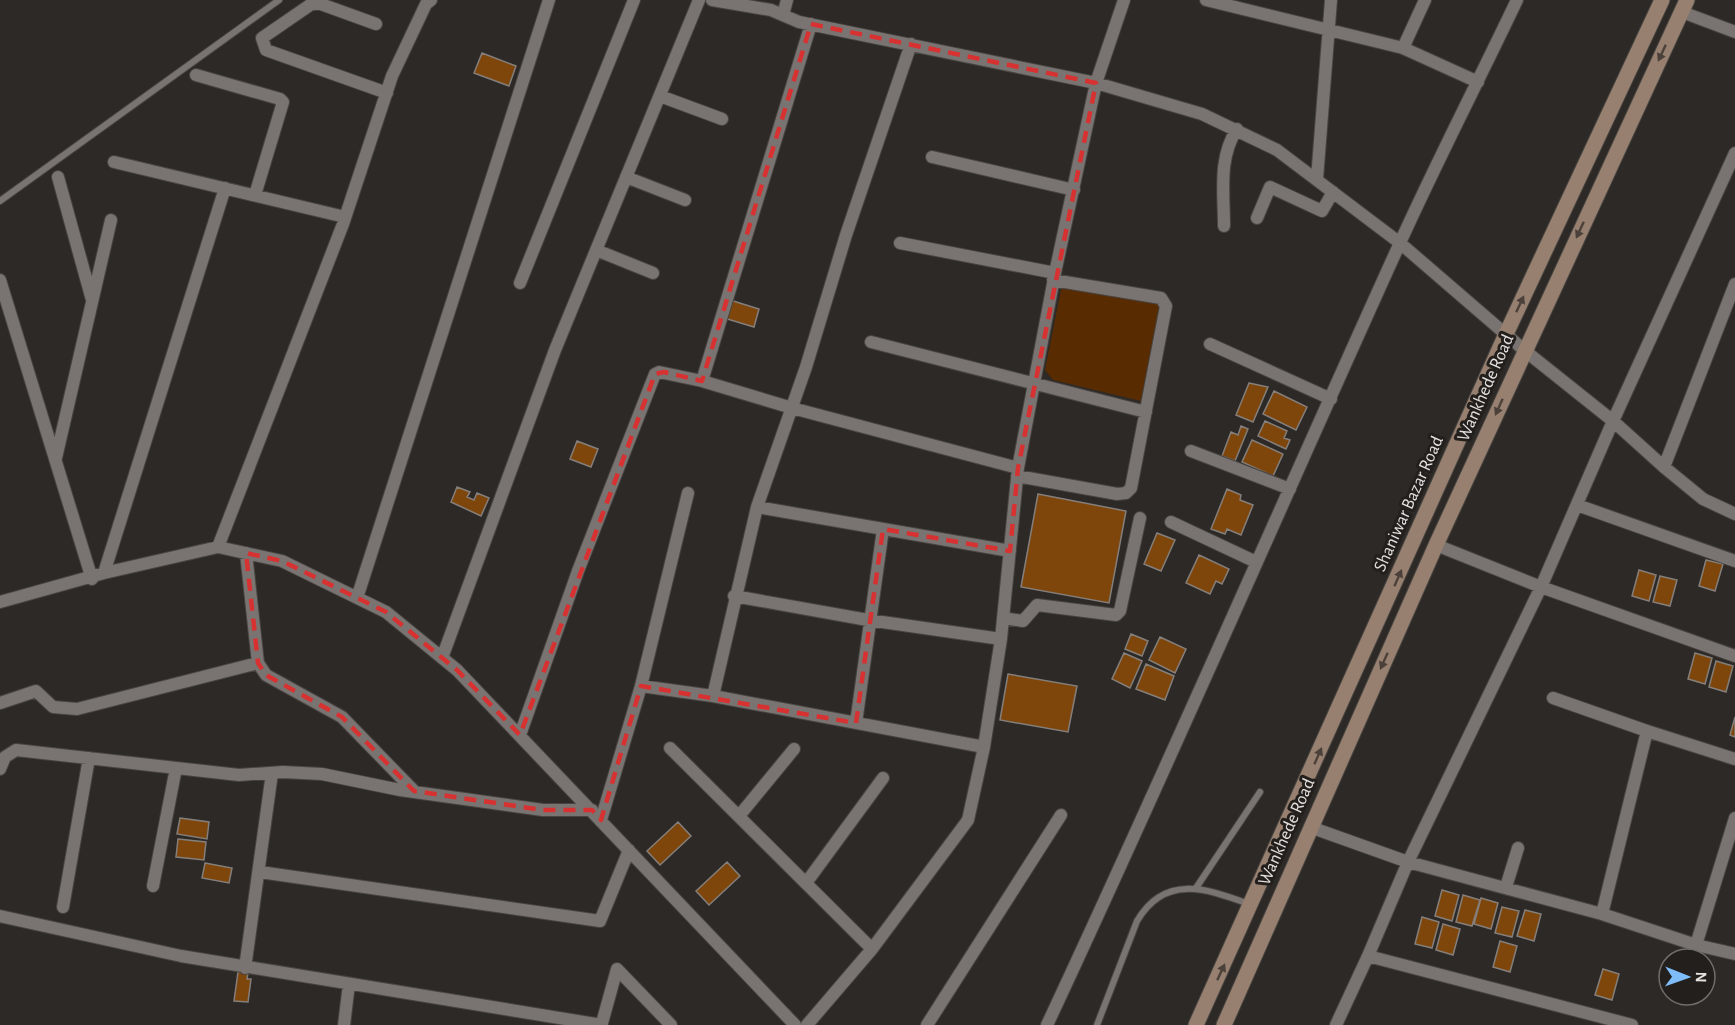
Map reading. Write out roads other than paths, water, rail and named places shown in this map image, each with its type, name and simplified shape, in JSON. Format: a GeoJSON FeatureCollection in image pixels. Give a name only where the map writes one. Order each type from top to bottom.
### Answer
{"type":"FeatureCollection","features":[{"type":"Feature","properties":{"kind":"main road","name":"Shaniwar Bazar Road"},"geometry":{"type":"LineString","coordinates":[[1199,1024],[1506,334],[1662,0]]}},
{"type":"Feature","properties":{"kind":"main road","name":"Wankhede Road"},"geometry":{"type":"LineString","coordinates":[[1224,1025],[1310,827],[1524,350],[1684,6]]}},
{"type":"Feature","properties":{"kind":"street"},"geometry":{"type":"LineString","coordinates":[[218,547],[345,217],[387,93],[421,14],[431,0]]}},
{"type":"Feature","properties":{"kind":"street"},"geometry":{"type":"LineString","coordinates":[[357,598],[549,0]]}},
{"type":"Feature","properties":{"kind":"street"},"geometry":{"type":"LineString","coordinates":[[520,283],[634,0]]}},
{"type":"Feature","properties":{"kind":"street"},"geometry":{"type":"LineString","coordinates":[[442,658],[555,350],[699,0]]}},
{"type":"Feature","properties":{"kind":"street"},"geometry":{"type":"LineString","coordinates":[[712,0],[771,10],[811,24],[1096,83],[1202,114],[1237,129],[1277,150],[1400,243],[1703,499],[1735,514]]}},
{"type":"Feature","properties":{"kind":"street"},"geometry":{"type":"LineString","coordinates":[[783,15],[787,0]]}},
{"type":"Feature","properties":{"kind":"street"},"geometry":{"type":"LineString","coordinates":[[807,1025],[872,949],[968,820],[984,747],[1001,639],[1017,472],[1054,276],[1096,83],[1124,0]]}},
{"type":"Feature","properties":{"kind":"street"},"geometry":{"type":"LineString","coordinates":[[1206,0],[1403,48],[1478,82]]}},
{"type":"Feature","properties":{"kind":"street"},"geometry":{"type":"LineString","coordinates":[[1317,179],[1331,0]]}},
{"type":"Feature","properties":{"kind":"street"},"geometry":{"type":"LineString","coordinates":[[1403,48],[1425,0]]}},
{"type":"Feature","properties":{"kind":"street"},"geometry":{"type":"LineString","coordinates":[[1047,1025],[1138,830],[1400,243],[1517,0]]}},
{"type":"Feature","properties":{"kind":"street"},"geometry":{"type":"LineString","coordinates":[[376,24],[318,3],[310,4],[262,38],[262,44],[266,50],[387,93]]}},
{"type":"Feature","properties":{"kind":"street"},"geometry":{"type":"LineString","coordinates":[[1684,6],[1735,32]]}},
{"type":"Feature","properties":{"kind":"street"},"geometry":{"type":"LineString","coordinates":[[702,381],[811,24]]}},
{"type":"Feature","properties":{"kind":"street"},"geometry":{"type":"LineString","coordinates":[[712,696],[757,507],[792,408],[846,235],[911,44]]}},
{"type":"Feature","properties":{"kind":"street"},"geometry":{"type":"LineString","coordinates":[[196,75],[280,99],[283,102],[255,195]]}},
{"type":"Feature","properties":{"kind":"street"},"geometry":{"type":"LineString","coordinates":[[660,96],[722,119]]}},
{"type":"Feature","properties":{"kind":"street"},"geometry":{"type":"LineString","coordinates":[[1224,226],[1224,159],[1228,143],[1237,129]]}},
{"type":"Feature","properties":{"kind":"street"},"geometry":{"type":"LineString","coordinates":[[1336,1025],[1408,862],[1541,587],[1613,421],[1735,153]]}},
{"type":"Feature","properties":{"kind":"street"},"geometry":{"type":"LineString","coordinates":[[932,157],[1074,190]]}},
{"type":"Feature","properties":{"kind":"street"},"geometry":{"type":"LineString","coordinates":[[114,162],[345,217]]}},
{"type":"Feature","properties":{"kind":"street"},"geometry":{"type":"LineString","coordinates":[[58,177],[92,302]]}},
{"type":"Feature","properties":{"kind":"street"},"geometry":{"type":"LineString","coordinates":[[627,177],[685,200]]}},
{"type":"Feature","properties":{"kind":"street"},"geometry":{"type":"LineString","coordinates":[[1257,218],[1270,187],[1322,211],[1333,192]]}},
{"type":"Feature","properties":{"kind":"street"},"geometry":{"type":"LineString","coordinates":[[98,576],[225,188]]}},
{"type":"Feature","properties":{"kind":"street"},"geometry":{"type":"LineString","coordinates":[[56,460],[111,220]]}},
{"type":"Feature","properties":{"kind":"street"},"geometry":{"type":"LineString","coordinates":[[520,735],[578,571],[655,374],[664,372],[702,381],[1017,472],[1117,494],[1126,493],[1131,488],[1166,306],[1164,301],[1161,298],[900,243]]}},
{"type":"Feature","properties":{"kind":"street"},"geometry":{"type":"LineString","coordinates":[[596,250],[653,273]]}},
{"type":"Feature","properties":{"kind":"street"},"geometry":{"type":"LineString","coordinates":[[0,280],[56,460],[98,576]]}},
{"type":"Feature","properties":{"kind":"street"},"geometry":{"type":"LineString","coordinates":[[1664,467],[1735,284]]}},
{"type":"Feature","properties":{"kind":"street"},"geometry":{"type":"LineString","coordinates":[[872,342],[1035,381],[1146,412]]}},
{"type":"Feature","properties":{"kind":"street"},"geometry":{"type":"LineString","coordinates":[[1210,344],[1331,399]]}},
{"type":"Feature","properties":{"kind":"street"},"geometry":{"type":"LineString","coordinates":[[1191,451],[1290,489]]}},
{"type":"Feature","properties":{"kind":"street"},"geometry":{"type":"LineString","coordinates":[[601,820],[641,686],[688,493]]}},
{"type":"Feature","properties":{"kind":"street"},"geometry":{"type":"LineString","coordinates":[[1577,505],[1735,561]]}},
{"type":"Feature","properties":{"kind":"street"},"geometry":{"type":"LineString","coordinates":[[757,507],[1010,551]]}},
{"type":"Feature","properties":{"kind":"street"},"geometry":{"type":"LineString","coordinates":[[1003,618],[1023,621],[1037,605],[1116,615],[1120,611],[1140,518]]}},
{"type":"Feature","properties":{"kind":"street"},"geometry":{"type":"LineString","coordinates":[[1171,522],[1256,562]]}},
{"type":"Feature","properties":{"kind":"street"},"geometry":{"type":"LineString","coordinates":[[856,723],[868,620],[883,529]]}},
{"type":"Feature","properties":{"kind":"street"},"geometry":{"type":"LineString","coordinates":[[1436,545],[1541,587],[1735,656]]}},
{"type":"Feature","properties":{"kind":"street"},"geometry":{"type":"LineString","coordinates":[[0,602],[218,547],[282,561],[386,612],[442,658],[520,735],[795,1025]]}},
{"type":"Feature","properties":{"kind":"street"},"geometry":{"type":"LineString","coordinates":[[246,553],[258,663],[266,675],[342,717],[414,792]]}},
{"type":"Feature","properties":{"kind":"street"},"geometry":{"type":"LineString","coordinates":[[734,596],[868,620],[1001,639]]}},
{"type":"Feature","properties":{"kind":"street"},"geometry":{"type":"LineString","coordinates":[[0,703],[36,691],[53,707],[78,709],[258,663]]}},
{"type":"Feature","properties":{"kind":"street"},"geometry":{"type":"LineString","coordinates":[[641,686],[712,696],[984,747]]}},
{"type":"Feature","properties":{"kind":"street"},"geometry":{"type":"LineString","coordinates":[[1553,698],[1735,759]]}},
{"type":"Feature","properties":{"kind":"street"},"geometry":{"type":"LineString","coordinates":[[1602,914],[1647,731]]}},
{"type":"Feature","properties":{"kind":"street"},"geometry":{"type":"LineString","coordinates":[[670,748],[872,949]]}},
{"type":"Feature","properties":{"kind":"street"},"geometry":{"type":"LineString","coordinates":[[739,816],[794,749]]}},
{"type":"Feature","properties":{"kind":"street"},"geometry":{"type":"LineString","coordinates":[[0,769],[5,757],[16,750],[239,775],[322,774],[414,792],[543,810],[591,810]]}},
{"type":"Feature","properties":{"kind":"street"},"geometry":{"type":"LineString","coordinates":[[63,908],[90,758]]}},
{"type":"Feature","properties":{"kind":"street"},"geometry":{"type":"LineString","coordinates":[[153,886],[177,768]]}},
{"type":"Feature","properties":{"kind":"street"},"geometry":{"type":"LineString","coordinates":[[245,968],[272,773]]}},
{"type":"Feature","properties":{"kind":"street"},"geometry":{"type":"LineString","coordinates":[[806,883],[883,778]]}},
{"type":"Feature","properties":{"kind":"street"},"geometry":{"type":"LineString","coordinates":[[927,1025],[1061,815]]}},
{"type":"Feature","properties":{"kind":"street"},"geometry":{"type":"LineString","coordinates":[[1696,945],[1735,818]]}},
{"type":"Feature","properties":{"kind":"street"},"geometry":{"type":"LineString","coordinates":[[1310,827],[1408,862],[1602,914],[1696,945],[1735,954]]}},
{"type":"Feature","properties":{"kind":"street"},"geometry":{"type":"LineString","coordinates":[[1506,887],[1518,848]]}},
{"type":"Feature","properties":{"kind":"street"},"geometry":{"type":"LineString","coordinates":[[260,872],[600,921],[629,850]]}},
{"type":"Feature","properties":{"kind":"street"},"geometry":{"type":"LineString","coordinates":[[0,916],[245,968],[602,1024],[617,969],[671,1025]]}},
{"type":"Feature","properties":{"kind":"street"},"geometry":{"type":"LineString","coordinates":[[1368,956],[1632,1025]]}},
{"type":"Feature","properties":{"kind":"street"},"geometry":{"type":"LineString","coordinates":[[344,1025],[349,984]]}},
{"type":"Feature","properties":{"kind":"lane"},"geometry":{"type":"LineString","coordinates":[[0,201],[279,0]]}},
{"type":"Feature","properties":{"kind":"lane"},"geometry":{"type":"LineString","coordinates":[[1196,888],[1260,792]]}},
{"type":"Feature","properties":{"kind":"lane"},"geometry":{"type":"LineString","coordinates":[[1097,1025],[1125,951],[1145,907],[1169,892],[1186,888],[1207,889],[1252,906]]}}]}
